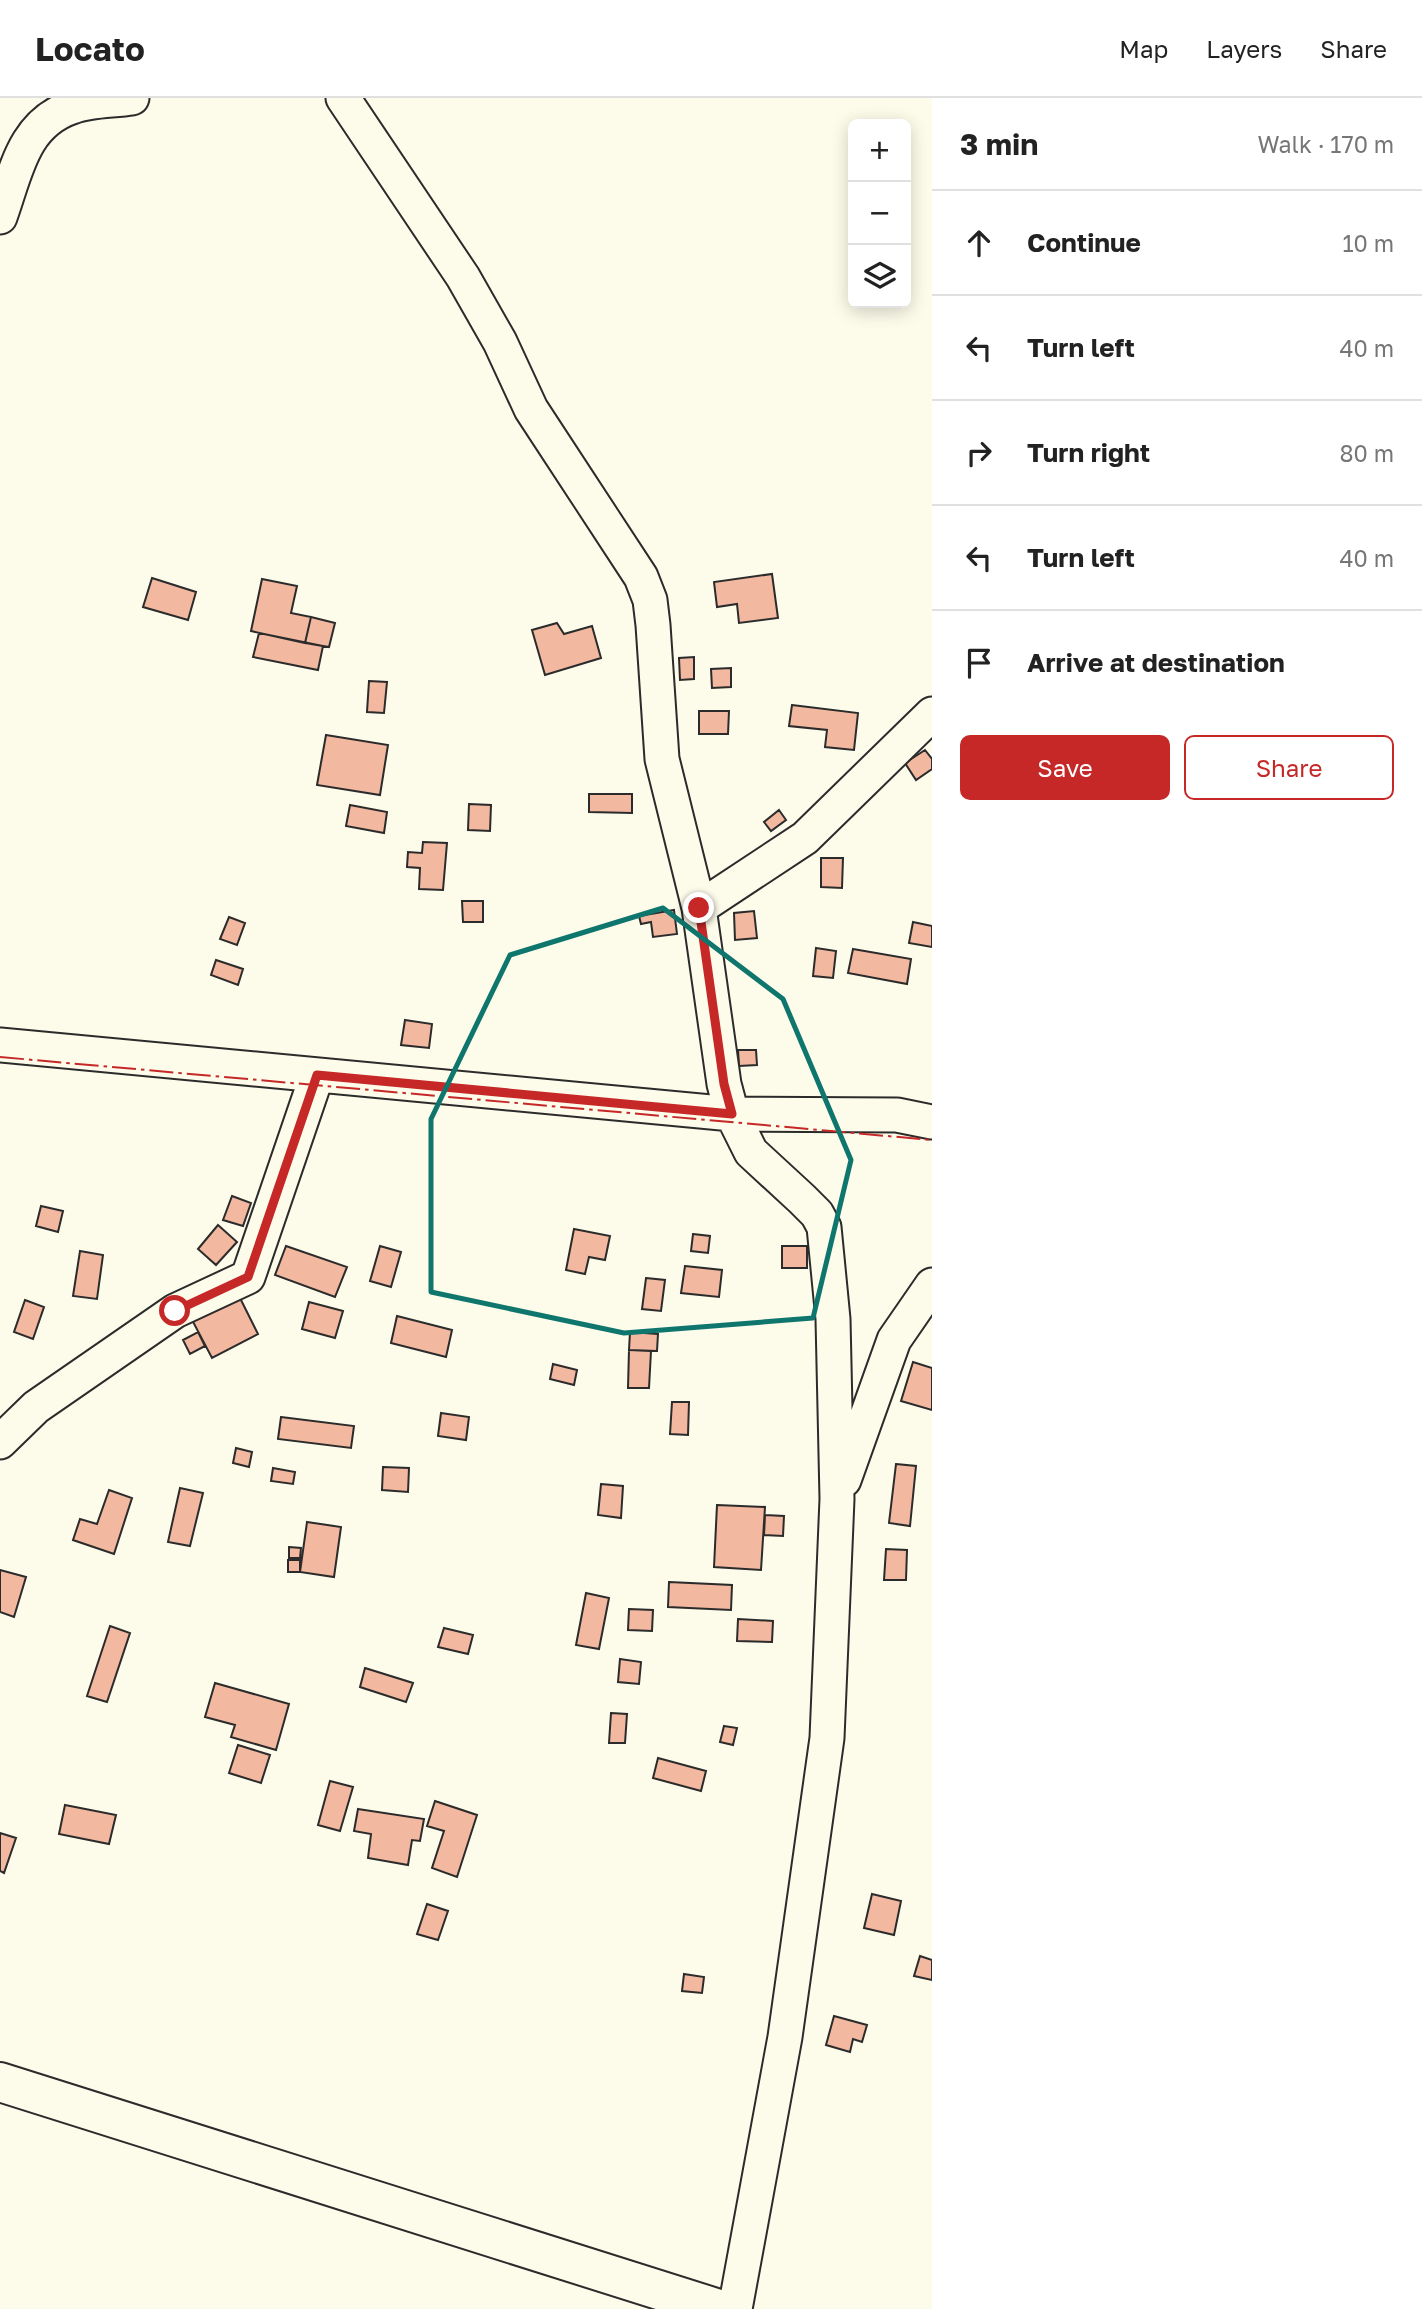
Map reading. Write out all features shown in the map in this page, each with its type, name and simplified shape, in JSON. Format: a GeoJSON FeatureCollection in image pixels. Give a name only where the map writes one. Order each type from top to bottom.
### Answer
{"type":"FeatureCollection","features":[{"type":"Feature","properties":{"kind":"highway"},"geometry":{"type":"LineString","coordinates":[[0,2082],[719,2309]]}},
{"type":"Feature","properties":{"kind":"street"},"geometry":{"type":"LineString","coordinates":[[0,217],[26,146],[36,129],[73,106],[132,98]]}},
{"type":"Feature","properties":{"kind":"street"},"geometry":{"type":"LineString","coordinates":[[343,98],[463,277],[500,342],[531,409],[641,577],[650,600],[653,625],[662,759],[699,908],[724,1084],[732,1114],[751,1152],[809,1206],[824,1227],[832,1319],[837,1499],[827,1738],[785,2037],[735,2309]]}},
{"type":"Feature","properties":{"kind":"street"},"geometry":{"type":"LineString","coordinates":[[699,908],[805,838],[932,714]]}},
{"type":"Feature","properties":{"kind":"street"},"geometry":{"type":"LineString","coordinates":[[0,1045],[732,1114],[897,1115],[932,1122]]}},
{"type":"Feature","properties":{"kind":"street"},"geometry":{"type":"LineString","coordinates":[[0,1441],[36,1407],[175,1311],[248,1277],[317,1075]]}},
{"type":"Feature","properties":{"kind":"street"},"geometry":{"type":"LineString","coordinates":[[837,1499],[894,1340],[932,1285]]}},
{"type":"Feature","properties":{"kind":"highlighted area"},"geometry":{"type":"Polygon","coordinates":[[[663,908],[783,999],[851,1160],[813,1318],[624,1333],[431,1292],[431,1119],[510,955],[663,908]]]}},
{"type":"Feature","properties":{"kind":"building"},"geometry":{"type":"Polygon","coordinates":[[[772,574],[778,618],[739,623],[737,604],[717,607],[714,582],[772,574]]]}},
{"type":"Feature","properties":{"kind":"building"},"geometry":{"type":"Polygon","coordinates":[[[152,578],[196,592],[188,620],[143,607],[152,578]]]}},
{"type":"Feature","properties":{"kind":"building"},"geometry":{"type":"Polygon","coordinates":[[[262,579],[297,586],[291,613],[311,617],[305,643],[251,631],[262,579]]]}},
{"type":"Feature","properties":{"kind":"building"},"geometry":{"type":"Polygon","coordinates":[[[311,617],[335,623],[329,647],[305,643],[311,617]]]}},
{"type":"Feature","properties":{"kind":"building"},"geometry":{"type":"Polygon","coordinates":[[[557,623],[564,634],[592,626],[601,658],[545,675],[532,630],[557,623]]]}},
{"type":"Feature","properties":{"kind":"building"},"geometry":{"type":"Polygon","coordinates":[[[259,633],[323,646],[318,670],[253,657],[259,633]]]}},
{"type":"Feature","properties":{"kind":"building"},"geometry":{"type":"Polygon","coordinates":[[[694,657],[694,679],[680,680],[679,658],[694,657]]]}},
{"type":"Feature","properties":{"kind":"building"},"geometry":{"type":"Polygon","coordinates":[[[731,668],[731,687],[712,688],[711,669],[731,668]]]}},
{"type":"Feature","properties":{"kind":"building"},"geometry":{"type":"Polygon","coordinates":[[[369,681],[387,682],[384,713],[367,712],[369,681]]]}},
{"type":"Feature","properties":{"kind":"building"},"geometry":{"type":"Polygon","coordinates":[[[792,705],[858,713],[854,750],[825,747],[827,730],[789,726],[792,705]]]}},
{"type":"Feature","properties":{"kind":"building"},"geometry":{"type":"Polygon","coordinates":[[[699,711],[729,711],[728,734],[699,734],[699,711]]]}},
{"type":"Feature","properties":{"kind":"building"},"geometry":{"type":"Polygon","coordinates":[[[326,735],[388,745],[380,795],[317,785],[326,735]]]}},
{"type":"Feature","properties":{"kind":"building"},"geometry":{"type":"Polygon","coordinates":[[[925,750],[932,759],[932,769],[916,780],[905,763],[925,750]]]}},
{"type":"Feature","properties":{"kind":"building"},"geometry":{"type":"Polygon","coordinates":[[[589,794],[632,794],[632,813],[589,812],[589,794]]]}},
{"type":"Feature","properties":{"kind":"building"},"geometry":{"type":"Polygon","coordinates":[[[469,804],[491,805],[490,831],[468,830],[469,804]]]}},
{"type":"Feature","properties":{"kind":"building"},"geometry":{"type":"Polygon","coordinates":[[[350,805],[387,812],[384,833],[346,826],[350,805]]]}},
{"type":"Feature","properties":{"kind":"building"},"geometry":{"type":"Polygon","coordinates":[[[779,810],[786,820],[771,831],[764,822],[779,810]]]}},
{"type":"Feature","properties":{"kind":"building"},"geometry":{"type":"Polygon","coordinates":[[[423,842],[447,843],[443,890],[419,889],[420,868],[407,867],[408,852],[422,853],[423,842]]]}},
{"type":"Feature","properties":{"kind":"building"},"geometry":{"type":"Polygon","coordinates":[[[821,858],[843,858],[842,888],[821,887],[821,858]]]}},
{"type":"Feature","properties":{"kind":"building"},"geometry":{"type":"Polygon","coordinates":[[[462,901],[483,901],[483,922],[463,922],[462,901]]]}},
{"type":"Feature","properties":{"kind":"building"},"geometry":{"type":"Polygon","coordinates":[[[674,910],[677,934],[653,937],[651,922],[641,924],[639,916],[674,910]]]}},
{"type":"Feature","properties":{"kind":"building"},"geometry":{"type":"Polygon","coordinates":[[[754,911],[757,938],[735,940],[734,913],[754,911]]]}},
{"type":"Feature","properties":{"kind":"building"},"geometry":{"type":"Polygon","coordinates":[[[229,917],[245,923],[237,945],[220,939],[229,917]]]}},
{"type":"Feature","properties":{"kind":"building"},"geometry":{"type":"Polygon","coordinates":[[[913,922],[932,926],[932,947],[909,943],[913,922]]]}},
{"type":"Feature","properties":{"kind":"building"},"geometry":{"type":"Polygon","coordinates":[[[816,948],[836,951],[833,978],[813,976],[816,948]]]}},
{"type":"Feature","properties":{"kind":"building"},"geometry":{"type":"Polygon","coordinates":[[[853,949],[911,959],[907,984],[848,973],[853,949]]]}},
{"type":"Feature","properties":{"kind":"building"},"geometry":{"type":"Polygon","coordinates":[[[216,960],[243,969],[238,985],[211,975],[216,960]]]}},
{"type":"Feature","properties":{"kind":"building"},"geometry":{"type":"Polygon","coordinates":[[[405,1020],[432,1024],[429,1048],[401,1045],[405,1020]]]}},
{"type":"Feature","properties":{"kind":"building"},"geometry":{"type":"Polygon","coordinates":[[[738,1050],[756,1050],[757,1065],[739,1066],[738,1050]]]}},
{"type":"Feature","properties":{"kind":"building"},"geometry":{"type":"Polygon","coordinates":[[[232,1196],[251,1203],[243,1226],[223,1220],[232,1196]]]}},
{"type":"Feature","properties":{"kind":"building"},"geometry":{"type":"Polygon","coordinates":[[[41,1206],[63,1211],[58,1232],[36,1226],[41,1206]]]}},
{"type":"Feature","properties":{"kind":"building"},"geometry":{"type":"Polygon","coordinates":[[[218,1225],[237,1242],[216,1265],[198,1249],[218,1225]]]}},
{"type":"Feature","properties":{"kind":"building"},"geometry":{"type":"Polygon","coordinates":[[[574,1229],[610,1236],[605,1260],[589,1257],[585,1274],[566,1270],[574,1229]]]}},
{"type":"Feature","properties":{"kind":"building"},"geometry":{"type":"Polygon","coordinates":[[[693,1234],[710,1236],[708,1253],[691,1251],[693,1234]]]}},
{"type":"Feature","properties":{"kind":"building"},"geometry":{"type":"Polygon","coordinates":[[[286,1246],[347,1267],[335,1297],[275,1275],[286,1246]]]}},
{"type":"Feature","properties":{"kind":"building"},"geometry":{"type":"Polygon","coordinates":[[[380,1246],[401,1252],[391,1287],[370,1281],[380,1246]]]}},
{"type":"Feature","properties":{"kind":"building"},"geometry":{"type":"Polygon","coordinates":[[[782,1246],[807,1246],[807,1268],[782,1268],[782,1246]]]}},
{"type":"Feature","properties":{"kind":"building"},"geometry":{"type":"Polygon","coordinates":[[[80,1251],[103,1255],[97,1299],[73,1296],[80,1251]]]}},
{"type":"Feature","properties":{"kind":"building"},"geometry":{"type":"Polygon","coordinates":[[[685,1266],[722,1270],[719,1297],[681,1293],[685,1266]]]}},
{"type":"Feature","properties":{"kind":"building"},"geometry":{"type":"Polygon","coordinates":[[[646,1278],[665,1280],[661,1311],[642,1309],[646,1278]]]}},
{"type":"Feature","properties":{"kind":"building"},"geometry":{"type":"Polygon","coordinates":[[[238,1294],[258,1334],[212,1358],[191,1318],[238,1294]]]}},
{"type":"Feature","properties":{"kind":"building"},"geometry":{"type":"Polygon","coordinates":[[[25,1300],[44,1307],[33,1339],[14,1332],[25,1300]]]}},
{"type":"Feature","properties":{"kind":"building"},"geometry":{"type":"Polygon","coordinates":[[[309,1302],[343,1311],[335,1338],[302,1329],[309,1302]]]}},
{"type":"Feature","properties":{"kind":"building"},"geometry":{"type":"Polygon","coordinates":[[[397,1316],[452,1330],[446,1357],[391,1343],[397,1316]]]}},
{"type":"Feature","properties":{"kind":"building"},"geometry":{"type":"Polygon","coordinates":[[[198,1332],[205,1346],[190,1354],[183,1340],[198,1332]]]}},
{"type":"Feature","properties":{"kind":"building"},"geometry":{"type":"Polygon","coordinates":[[[630,1332],[658,1334],[657,1351],[629,1350],[630,1332]]]}},
{"type":"Feature","properties":{"kind":"building"},"geometry":{"type":"Polygon","coordinates":[[[629,1350],[651,1351],[649,1388],[628,1388],[629,1350]]]}},
{"type":"Feature","properties":{"kind":"building"},"geometry":{"type":"Polygon","coordinates":[[[913,1362],[932,1368],[932,1410],[901,1401],[913,1362]]]}},
{"type":"Feature","properties":{"kind":"building"},"geometry":{"type":"Polygon","coordinates":[[[553,1364],[577,1370],[574,1385],[550,1379],[553,1364]]]}},
{"type":"Feature","properties":{"kind":"building"},"geometry":{"type":"Polygon","coordinates":[[[672,1402],[689,1402],[688,1435],[670,1434],[672,1402]]]}},
{"type":"Feature","properties":{"kind":"building"},"geometry":{"type":"Polygon","coordinates":[[[441,1413],[469,1417],[466,1440],[438,1436],[441,1413]]]}},
{"type":"Feature","properties":{"kind":"building"},"geometry":{"type":"Polygon","coordinates":[[[281,1417],[354,1426],[351,1448],[278,1439],[281,1417]]]}},
{"type":"Feature","properties":{"kind":"building"},"geometry":{"type":"Polygon","coordinates":[[[236,1448],[252,1452],[249,1467],[233,1463],[236,1448]]]}},
{"type":"Feature","properties":{"kind":"building"},"geometry":{"type":"Polygon","coordinates":[[[896,1464],[916,1466],[910,1526],[889,1523],[896,1464]]]}},
{"type":"Feature","properties":{"kind":"building"},"geometry":{"type":"Polygon","coordinates":[[[383,1467],[409,1468],[408,1492],[382,1490],[383,1467]]]}},
{"type":"Feature","properties":{"kind":"building"},"geometry":{"type":"Polygon","coordinates":[[[273,1468],[295,1472],[293,1484],[271,1481],[273,1468]]]}},
{"type":"Feature","properties":{"kind":"building"},"geometry":{"type":"Polygon","coordinates":[[[601,1484],[623,1486],[621,1518],[598,1515],[601,1484]]]}},
{"type":"Feature","properties":{"kind":"building"},"geometry":{"type":"Polygon","coordinates":[[[180,1488],[203,1493],[190,1546],[168,1542],[180,1488]]]}},
{"type":"Feature","properties":{"kind":"building"},"geometry":{"type":"Polygon","coordinates":[[[109,1490],[132,1498],[114,1554],[73,1540],[80,1519],[97,1524],[109,1490]]]}},
{"type":"Feature","properties":{"kind":"building"},"geometry":{"type":"Polygon","coordinates":[[[717,1505],[765,1507],[761,1570],[714,1567],[717,1505]]]}},
{"type":"Feature","properties":{"kind":"building"},"geometry":{"type":"Polygon","coordinates":[[[765,1515],[784,1516],[783,1536],[764,1535],[765,1515]]]}},
{"type":"Feature","properties":{"kind":"building"},"geometry":{"type":"Polygon","coordinates":[[[307,1522],[341,1527],[334,1577],[300,1572],[307,1522]]]}},
{"type":"Feature","properties":{"kind":"building"},"geometry":{"type":"Polygon","coordinates":[[[289,1547],[301,1548],[300,1558],[289,1558],[289,1547]]]}},
{"type":"Feature","properties":{"kind":"building"},"geometry":{"type":"Polygon","coordinates":[[[886,1549],[907,1550],[906,1580],[884,1580],[886,1549]]]}},
{"type":"Feature","properties":{"kind":"building"},"geometry":{"type":"Polygon","coordinates":[[[288,1560],[300,1560],[300,1572],[288,1572],[288,1560]]]}},
{"type":"Feature","properties":{"kind":"building"},"geometry":{"type":"Polygon","coordinates":[[[0,1570],[26,1577],[14,1617],[0,1612],[0,1570]]]}},
{"type":"Feature","properties":{"kind":"building"},"geometry":{"type":"Polygon","coordinates":[[[669,1582],[732,1585],[731,1610],[668,1607],[669,1582]]]}},
{"type":"Feature","properties":{"kind":"building"},"geometry":{"type":"Polygon","coordinates":[[[586,1593],[609,1598],[599,1649],[576,1645],[586,1593]]]}},
{"type":"Feature","properties":{"kind":"building"},"geometry":{"type":"Polygon","coordinates":[[[629,1609],[653,1610],[652,1631],[628,1630],[629,1609]]]}},
{"type":"Feature","properties":{"kind":"building"},"geometry":{"type":"Polygon","coordinates":[[[738,1619],[773,1621],[772,1642],[737,1641],[738,1619]]]}},
{"type":"Feature","properties":{"kind":"building"},"geometry":{"type":"Polygon","coordinates":[[[110,1626],[130,1633],[107,1702],[87,1696],[110,1626]]]}},
{"type":"Feature","properties":{"kind":"building"},"geometry":{"type":"Polygon","coordinates":[[[444,1628],[473,1635],[468,1654],[438,1647],[444,1628]]]}},
{"type":"Feature","properties":{"kind":"building"},"geometry":{"type":"Polygon","coordinates":[[[620,1659],[641,1662],[639,1684],[618,1682],[620,1659]]]}},
{"type":"Feature","properties":{"kind":"building"},"geometry":{"type":"Polygon","coordinates":[[[365,1668],[413,1683],[406,1702],[360,1687],[365,1668]]]}},
{"type":"Feature","properties":{"kind":"building"},"geometry":{"type":"Polygon","coordinates":[[[215,1683],[289,1704],[276,1750],[231,1737],[235,1725],[205,1717],[215,1683]]]}},
{"type":"Feature","properties":{"kind":"building"},"geometry":{"type":"Polygon","coordinates":[[[611,1713],[627,1714],[625,1743],[609,1743],[611,1713]]]}},
{"type":"Feature","properties":{"kind":"building"},"geometry":{"type":"Polygon","coordinates":[[[724,1726],[737,1728],[733,1745],[720,1742],[724,1726]]]}},
{"type":"Feature","properties":{"kind":"building"},"geometry":{"type":"Polygon","coordinates":[[[238,1745],[270,1755],[261,1783],[229,1773],[238,1745]]]}},
{"type":"Feature","properties":{"kind":"building"},"geometry":{"type":"Polygon","coordinates":[[[658,1758],[706,1771],[701,1791],[653,1778],[658,1758]]]}},
{"type":"Feature","properties":{"kind":"building"},"geometry":{"type":"Polygon","coordinates":[[[330,1781],[353,1787],[340,1831],[318,1825],[330,1781]]]}},
{"type":"Feature","properties":{"kind":"building"},"geometry":{"type":"Polygon","coordinates":[[[435,1801],[477,1815],[457,1877],[432,1868],[444,1831],[427,1826],[435,1801]]]}},
{"type":"Feature","properties":{"kind":"building"},"geometry":{"type":"Polygon","coordinates":[[[65,1805],[116,1815],[109,1844],[59,1834],[65,1805]]]}},
{"type":"Feature","properties":{"kind":"building"},"geometry":{"type":"Polygon","coordinates":[[[358,1809],[424,1819],[420,1841],[412,1840],[408,1865],[368,1858],[371,1834],[354,1831],[358,1809]]]}},
{"type":"Feature","properties":{"kind":"building"},"geometry":{"type":"Polygon","coordinates":[[[0,1833],[16,1838],[4,1873],[0,1871],[0,1833]]]}},
{"type":"Feature","properties":{"kind":"building"},"geometry":{"type":"Polygon","coordinates":[[[872,1894],[901,1901],[894,1935],[864,1928],[872,1894]]]}},
{"type":"Feature","properties":{"kind":"building"},"geometry":{"type":"Polygon","coordinates":[[[427,1904],[448,1911],[438,1940],[417,1934],[427,1904]]]}},
{"type":"Feature","properties":{"kind":"building"},"geometry":{"type":"Polygon","coordinates":[[[920,1956],[932,1960],[932,1980],[914,1976],[920,1956]]]}},
{"type":"Feature","properties":{"kind":"building"},"geometry":{"type":"Polygon","coordinates":[[[684,1974],[704,1977],[702,1993],[682,1991],[684,1974]]]}},
{"type":"Feature","properties":{"kind":"building"},"geometry":{"type":"Polygon","coordinates":[[[834,2016],[867,2025],[862,2042],[853,2039],[850,2052],[826,2045],[834,2016]]]}},
{"type":"Feature","properties":{"kind":"power"},"geometry":{"type":"LineString","coordinates":[[0,1057],[932,1140]]}},
{"type":"Feature","properties":{"kind":"route"},"geometry":{"type":"LineString","coordinates":[[175,1311],[248,1277],[317,1075],[732,1114],[724,1084],[699,908]]}}]}
